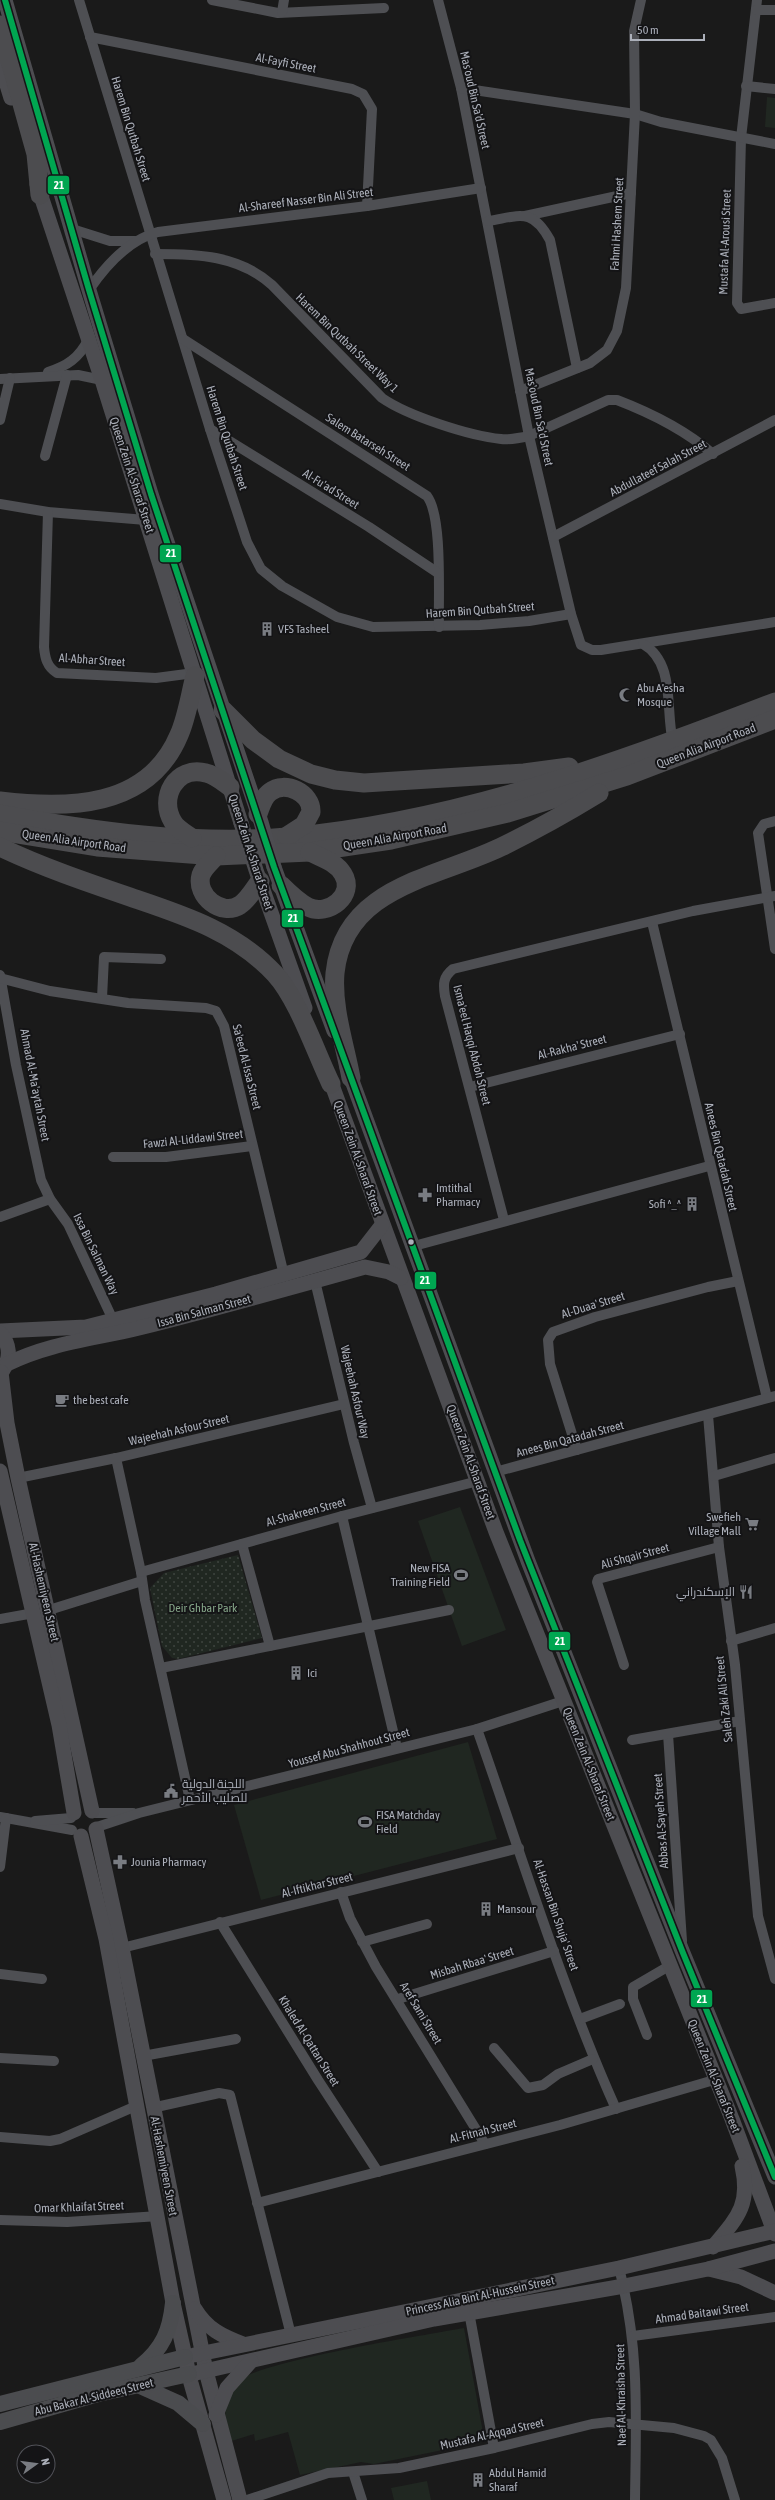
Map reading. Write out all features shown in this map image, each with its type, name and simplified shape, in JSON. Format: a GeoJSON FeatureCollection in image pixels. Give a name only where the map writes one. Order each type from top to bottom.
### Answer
{"type":"FeatureCollection","features":[{"type":"Feature","properties":{"kind":"highway"},"geometry":{"type":"LineString","coordinates":[[0,25],[36,154],[40,195]]}},
{"type":"Feature","properties":{"kind":"highway"},"geometry":{"type":"LineString","coordinates":[[0,801],[44,805],[87,802],[104,800],[132,789],[159,766],[179,735],[195,675]]}},
{"type":"Feature","properties":{"kind":"highway","name":"Queen Alia Airport Road"},"geometry":{"type":"LineString","coordinates":[[0,814],[61,825],[192,838],[285,837],[336,831],[448,810],[531,788],[673,742],[775,702]]}},
{"type":"Feature","properties":{"kind":"highway"},"geometry":{"type":"LineString","coordinates":[[223,710],[253,740],[279,759],[311,774],[335,780],[364,783],[516,773],[616,761]]}},
{"type":"Feature","properties":{"kind":"highway","name":"Queen Alia Airport Road"},"geometry":{"type":"LineString","coordinates":[[0,831],[97,847],[216,856],[310,852],[391,840],[469,823],[627,776],[775,719]]}},
{"type":"Feature","properties":{"kind":"highway"},"geometry":{"type":"LineString","coordinates":[[192,838],[178,828],[170,815],[167,800],[172,785],[183,775],[197,772],[206,773],[230,787]]}},
{"type":"Feature","properties":{"kind":"highway"},"geometry":{"type":"LineString","coordinates":[[351,1078],[337,1008],[335,973],[346,936],[363,912],[375,901],[402,886],[500,847],[627,776]]}},
{"type":"Feature","properties":{"kind":"highway"},"geometry":{"type":"LineString","coordinates":[[260,818],[266,796],[277,788],[289,787],[301,792],[310,804],[311,812],[304,825],[285,837]]}},
{"type":"Feature","properties":{"kind":"highway"},"geometry":{"type":"LineString","coordinates":[[0,847],[51,869],[191,918],[214,928],[235,941],[275,975],[286,991],[331,1084]]}},
{"type":"Feature","properties":{"kind":"highway"},"geometry":{"type":"LineString","coordinates":[[281,885],[308,907],[320,910],[338,903],[345,894],[346,883],[344,874],[332,862],[310,852]]}},
{"type":"Feature","properties":{"kind":"highway"},"geometry":{"type":"LineString","coordinates":[[216,856],[206,866],[201,875],[203,892],[211,903],[218,907],[234,908],[241,905],[258,875]]}},
{"type":"Feature","properties":{"kind":"main road","name":"Queen Zein Al-Sharaf Street"},"geometry":{"type":"LineString","coordinates":[[5,0],[89,290],[151,494],[260,818],[274,867],[414,1246],[495,1472],[683,1953],[775,2177]]}},
{"type":"Feature","properties":{"kind":"main road","name":"Queen Zein Al-Sharaf Street"},"geometry":{"type":"LineString","coordinates":[[0,62],[40,195],[102,380],[241,823],[331,1084],[401,1278],[496,1532],[714,2080],[732,2118],[775,2232]]}},
{"type":"Feature","properties":{"kind":"main road"},"geometry":{"type":"LineString","coordinates":[[366,1267],[366,1260],[361,1252],[375,1237],[382,1225]]}},
{"type":"Feature","properties":{"kind":"main road","name":"Issa Bin Salman Street"},"geometry":{"type":"LineString","coordinates":[[0,1332],[57,1330],[114,1322],[361,1252]]}},
{"type":"Feature","properties":{"kind":"main road","name":"Issa Bin Salman Street"},"geometry":{"type":"LineString","coordinates":[[3,1370],[45,1347],[129,1331],[366,1267],[388,1272],[401,1278]]}},
{"type":"Feature","properties":{"kind":"main road","name":"Al-Hashemiyeen Street"},"geometry":{"type":"LineString","coordinates":[[0,1332],[8,1346],[3,1370],[7,1423],[18,1478],[95,1820],[122,1948],[152,2108],[202,2353],[216,2415],[240,2500]]}},
{"type":"Feature","properties":{"kind":"main road","name":"Al-Hashemiyeen Street"},"geometry":{"type":"LineString","coordinates":[[0,1471],[34,1613],[66,1758],[74,1825],[106,1939],[136,2106],[159,2216],[173,2303],[189,2374],[224,2500]]}},
{"type":"Feature","properties":{"kind":"main road"},"geometry":{"type":"LineString","coordinates":[[83,1809],[95,1820],[90,1835],[74,1825],[83,1809]]}},
{"type":"Feature","properties":{"kind":"main road"},"geometry":{"type":"LineString","coordinates":[[713,2247],[738,2215],[747,2192],[732,2118]]}},
{"type":"Feature","properties":{"kind":"main road"},"geometry":{"type":"LineString","coordinates":[[761,2140],[775,2155]]}},
{"type":"Feature","properties":{"kind":"main road","name":"Princess Alia Bint Al-Hussein Street"},"geometry":{"type":"LineString","coordinates":[[185,2357],[619,2268],[775,2232]]}},
{"type":"Feature","properties":{"kind":"main road","name":"Princess Alia Bint Al-Hussein Street"},"geometry":{"type":"LineString","coordinates":[[189,2374],[470,2312],[624,2286],[708,2269],[775,2251]]}},
{"type":"Feature","properties":{"kind":"main road"},"geometry":{"type":"LineString","coordinates":[[708,2269],[740,2277],[775,2293]]}},
{"type":"Feature","properties":{"kind":"main road"},"geometry":{"type":"LineString","coordinates":[[192,2299],[195,2308],[207,2326],[219,2334],[243,2344]]}},
{"type":"Feature","properties":{"kind":"main road"},"geometry":{"type":"LineString","coordinates":[[139,2369],[158,2350],[167,2336],[173,2303]]}},
{"type":"Feature","properties":{"kind":"main road","name":"Abu Bakar Al-Siddeeq Street"},"geometry":{"type":"LineString","coordinates":[[0,2404],[185,2357]]}},
{"type":"Feature","properties":{"kind":"main road"},"geometry":{"type":"LineString","coordinates":[[216,2415],[227,2388],[252,2360]]}},
{"type":"Feature","properties":{"kind":"main road","name":"Abu Bakar Al-Siddeeq Street"},"geometry":{"type":"LineString","coordinates":[[0,2422],[98,2394],[140,2386],[189,2374]]}},
{"type":"Feature","properties":{"kind":"main road"},"geometry":{"type":"LineString","coordinates":[[140,2386],[169,2397],[187,2409],[203,2424]]}},
{"type":"Feature","properties":{"kind":"street","name":"Harem Bin Qutbah Street"},"geometry":{"type":"LineString","coordinates":[[79,0],[155,254],[210,429],[253,558],[267,576],[305,600],[350,622],[373,627],[439,627],[529,621],[571,614]]}},
{"type":"Feature","properties":{"kind":"street"},"geometry":{"type":"LineString","coordinates":[[212,0],[268,12],[384,8]]}},
{"type":"Feature","properties":{"kind":"street"},"geometry":{"type":"LineString","coordinates":[[282,12],[284,0]]}},
{"type":"Feature","properties":{"kind":"street","name":"Mas'oud Bin Sa'd Street"},"geometry":{"type":"LineString","coordinates":[[438,0],[461,88],[529,436],[571,614],[579,640],[585,649],[601,650],[775,622]]}},
{"type":"Feature","properties":{"kind":"street","name":"Fahmi Hashem Street"},"geometry":{"type":"LineString","coordinates":[[520,391],[590,363],[607,350],[617,331],[626,288],[635,114],[634,31],[641,0]]}},
{"type":"Feature","properties":{"kind":"street"},"geometry":{"type":"LineString","coordinates":[[741,138],[746,86],[757,5],[775,10]]}},
{"type":"Feature","properties":{"kind":"street","name":"Al-Fayfi Street"},"geometry":{"type":"LineString","coordinates":[[90,37],[352,89],[363,94],[372,109],[368,206]]}},
{"type":"Feature","properties":{"kind":"street"},"geometry":{"type":"LineString","coordinates":[[746,86],[775,89]]}},
{"type":"Feature","properties":{"kind":"street"},"geometry":{"type":"LineString","coordinates":[[461,88],[635,114],[661,122],[775,144]]}},
{"type":"Feature","properties":{"kind":"street","name":"Mustafa Al-Arousi Street"},"geometry":{"type":"LineString","coordinates":[[741,138],[737,306],[744,309],[775,303]]}},
{"type":"Feature","properties":{"kind":"street","name":"Al-Shareef Nasser Bin Ali Street"},"geometry":{"type":"LineString","coordinates":[[89,290],[105,268],[136,241],[150,234],[368,206],[481,188]]}},
{"type":"Feature","properties":{"kind":"street"},"geometry":{"type":"LineString","coordinates":[[488,221],[525,216],[631,193]]}},
{"type":"Feature","properties":{"kind":"street"},"geometry":{"type":"LineString","coordinates":[[525,216],[532,217],[539,222],[550,240],[577,368]]}},
{"type":"Feature","properties":{"kind":"street","name":"Al-Shareef Nasser Bin Ali Street"},"geometry":{"type":"LineString","coordinates":[[72,229],[103,240],[136,241]]}},
{"type":"Feature","properties":{"kind":"street","name":"Harem Bin Qutbah Street Way 1"},"geometry":{"type":"LineString","coordinates":[[155,254],[185,254],[223,260],[253,269],[272,285],[382,398],[396,407],[457,428],[501,439],[529,436],[608,400],[617,400],[678,428],[696,439],[713,454]]}},
{"type":"Feature","properties":{"kind":"street","name":"Salem Batarseh Street"},"geometry":{"type":"LineString","coordinates":[[182,339],[427,496],[435,510],[439,627]]}},
{"type":"Feature","properties":{"kind":"street"},"geometry":{"type":"LineString","coordinates":[[37,375],[70,363],[79,356],[88,340]]}},
{"type":"Feature","properties":{"kind":"street"},"geometry":{"type":"LineString","coordinates":[[0,420],[5,378],[37,375],[67,375],[88,376],[102,380]]}},
{"type":"Feature","properties":{"kind":"street"},"geometry":{"type":"LineString","coordinates":[[45,456],[67,375]]}},
{"type":"Feature","properties":{"kind":"street","name":"Abdullateef Salah Street"},"geometry":{"type":"LineString","coordinates":[[553,537],[775,420]]}},
{"type":"Feature","properties":{"kind":"street","name":"Al-Fu'ad Street"},"geometry":{"type":"LineString","coordinates":[[210,429],[369,527],[438,573]]}},
{"type":"Feature","properties":{"kind":"street"},"geometry":{"type":"LineString","coordinates":[[0,504],[48,512],[146,520]]}},
{"type":"Feature","properties":{"kind":"street","name":"Al-Abhar Street"},"geometry":{"type":"LineString","coordinates":[[48,512],[44,647],[45,657],[52,670],[57,673],[156,678],[195,675]]}},
{"type":"Feature","properties":{"kind":"street"},"geometry":{"type":"LineString","coordinates":[[642,644],[655,654],[664,670],[668,688],[669,725],[673,742]]}},
{"type":"Feature","properties":{"kind":"street"},"geometry":{"type":"LineString","coordinates":[[775,821],[764,824],[758,832],[771,897],[775,949]]}},
{"type":"Feature","properties":{"kind":"street","name":"Isma'eel Haqqi Abdoh Street"},"geometry":{"type":"LineString","coordinates":[[504,1220],[445,996],[443,984],[450,972],[518,952],[652,922],[693,911],[771,897]]}},
{"type":"Feature","properties":{"kind":"street","name":"Anees Bin Qatadah Street"},"geometry":{"type":"LineString","coordinates":[[495,1472],[771,1397],[738,1281],[709,1166],[680,1034],[652,922]]}},
{"type":"Feature","properties":{"kind":"street"},"geometry":{"type":"LineString","coordinates":[[102,998],[104,957],[161,959]]}},
{"type":"Feature","properties":{"kind":"street","name":"Sa'eed Al-Issa Street"},"geometry":{"type":"LineString","coordinates":[[0,977],[50,991],[128,1003],[206,1008],[216,1011],[224,1026],[284,1274]]}},
{"type":"Feature","properties":{"kind":"street","name":"Ahmad Al-Ma'aytah Street"},"geometry":{"type":"LineString","coordinates":[[0,977],[29,1129],[41,1180],[50,1199]]}},
{"type":"Feature","properties":{"kind":"street","name":"Al-Rakha' Street"},"geometry":{"type":"LineString","coordinates":[[470,1087],[680,1034]]}},
{"type":"Feature","properties":{"kind":"street","name":"Fawzi Al-Liddawi Street"},"geometry":{"type":"LineString","coordinates":[[113,1158],[166,1157],[252,1146]]}},
{"type":"Feature","properties":{"kind":"street"},"geometry":{"type":"LineString","coordinates":[[414,1246],[504,1220],[709,1166]]}},
{"type":"Feature","properties":{"kind":"street"},"geometry":{"type":"LineString","coordinates":[[0,1217],[50,1199]]}},
{"type":"Feature","properties":{"kind":"street","name":"Issa Bin Salman Way"},"geometry":{"type":"LineString","coordinates":[[50,1199],[68,1224],[114,1322]]}},
{"type":"Feature","properties":{"kind":"street","name":"Wajeehah Asfour Way"},"geometry":{"type":"LineString","coordinates":[[315,1281],[344,1404],[372,1508]]}},
{"type":"Feature","properties":{"kind":"street","name":"Al-Duaa' Street"},"geometry":{"type":"LineString","coordinates":[[577,1450],[550,1364],[548,1340],[553,1332],[562,1327],[595,1317],[708,1287],[738,1281]]}},
{"type":"Feature","properties":{"kind":"street","name":"Wajeehah Asfour Street"},"geometry":{"type":"LineString","coordinates":[[18,1478],[116,1458],[344,1404]]}},
{"type":"Feature","properties":{"kind":"street","name":"Saleh Zaki Ali Street"},"geometry":{"type":"LineString","coordinates":[[708,1415],[719,1547],[740,1721],[758,1916],[775,1979]]}},
{"type":"Feature","properties":{"kind":"street"},"geometry":{"type":"LineString","coordinates":[[116,1458],[190,1800]]}},
{"type":"Feature","properties":{"kind":"street"},"geometry":{"type":"LineString","coordinates":[[714,1476],[775,1458]]}},
{"type":"Feature","properties":{"kind":"street","name":"Al-Shakreen Street"},"geometry":{"type":"LineString","coordinates":[[48,1610],[142,1576],[242,1544],[342,1516],[478,1481]]}},
{"type":"Feature","properties":{"kind":"street"},"geometry":{"type":"LineString","coordinates":[[342,1516],[397,1748]]}},
{"type":"Feature","properties":{"kind":"street"},"geometry":{"type":"LineString","coordinates":[[242,1544],[270,1646]]}},
{"type":"Feature","properties":{"kind":"street","name":"Ali Shqair Street"},"geometry":{"type":"LineString","coordinates":[[624,1665],[597,1582],[598,1579],[719,1547]]}},
{"type":"Feature","properties":{"kind":"street"},"geometry":{"type":"LineString","coordinates":[[161,1668],[449,1610]]}},
{"type":"Feature","properties":{"kind":"street"},"geometry":{"type":"LineString","coordinates":[[0,1619],[34,1613]]}},
{"type":"Feature","properties":{"kind":"street"},"geometry":{"type":"LineString","coordinates":[[731,1641],[775,1628]]}},
{"type":"Feature","properties":{"kind":"street","name":"Youssef Abu Shahhout Street"},"geometry":{"type":"LineString","coordinates":[[95,1820],[139,1813],[477,1729],[563,1702]]}},
{"type":"Feature","properties":{"kind":"street"},"geometry":{"type":"LineString","coordinates":[[632,1740],[740,1721]]}},
{"type":"Feature","properties":{"kind":"street","name":"Al-Hassan Bin Shuja' Street"},"geometry":{"type":"LineString","coordinates":[[477,1729],[593,2059],[616,2108]]}},
{"type":"Feature","properties":{"kind":"street","name":"Abbas Al-Sayeh Street"},"geometry":{"type":"LineString","coordinates":[[668,1734],[683,1953]]}},
{"type":"Feature","properties":{"kind":"street","name":"Youssef Abu Shahhout Street"},"geometry":{"type":"LineString","coordinates":[[95,1820],[139,1813]]}},
{"type":"Feature","properties":{"kind":"street"},"geometry":{"type":"LineString","coordinates":[[0,1867],[3,1818],[74,1825]]}},
{"type":"Feature","properties":{"kind":"street","name":"Al-Iftikhar Street"},"geometry":{"type":"LineString","coordinates":[[122,1948],[220,1922],[519,1848]]}},
{"type":"Feature","properties":{"kind":"street","name":"Aref Sami Street"},"geometry":{"type":"LineString","coordinates":[[342,1892],[362,1942],[484,2144]]}},
{"type":"Feature","properties":{"kind":"street","name":"Khaled Al-Qattan Street"},"geometry":{"type":"LineString","coordinates":[[220,1922],[310,2067],[378,2172]]}},
{"type":"Feature","properties":{"kind":"street"},"geometry":{"type":"LineString","coordinates":[[362,1942],[427,1924]]}},
{"type":"Feature","properties":{"kind":"street","name":"Misbah Rbaa' Street"},"geometry":{"type":"LineString","coordinates":[[398,2000],[554,1951]]}},
{"type":"Feature","properties":{"kind":"street"},"geometry":{"type":"LineString","coordinates":[[647,2035],[633,1999],[633,1987],[669,1966]]}},
{"type":"Feature","properties":{"kind":"street"},"geometry":{"type":"LineString","coordinates":[[0,1974],[42,1980]]}},
{"type":"Feature","properties":{"kind":"street"},"geometry":{"type":"LineString","coordinates":[[580,2019],[620,2004]]}},
{"type":"Feature","properties":{"kind":"street"},"geometry":{"type":"LineString","coordinates":[[143,2056],[236,2039]]}},
{"type":"Feature","properties":{"kind":"street"},"geometry":{"type":"LineString","coordinates":[[494,2048],[528,2088],[536,2088],[558,2074],[593,2059]]}},
{"type":"Feature","properties":{"kind":"street"},"geometry":{"type":"LineString","coordinates":[[0,2058],[54,2061]]}},
{"type":"Feature","properties":{"kind":"street","name":"Al-Fitnah Street"},"geometry":{"type":"LineString","coordinates":[[257,2203],[484,2144],[714,2080]]}},
{"type":"Feature","properties":{"kind":"street"},"geometry":{"type":"LineString","coordinates":[[152,2108],[228,2093],[232,2100],[257,2203],[292,2335]]}},
{"type":"Feature","properties":{"kind":"street"},"geometry":{"type":"LineString","coordinates":[[0,2137],[50,2141],[60,2139],[136,2106]]}},
{"type":"Feature","properties":{"kind":"street","name":"Omar Khlaifat Street"},"geometry":{"type":"LineString","coordinates":[[0,2220],[67,2222],[159,2216]]}},
{"type":"Feature","properties":{"kind":"street","name":"Naef Al-Khraisha Street"},"geometry":{"type":"LineString","coordinates":[[619,2268],[624,2286],[633,2336],[636,2372],[635,2500]]}},
{"type":"Feature","properties":{"kind":"street"},"geometry":{"type":"LineString","coordinates":[[470,2312],[494,2448]]}},
{"type":"Feature","properties":{"kind":"street","name":"Ahmad Baitawi Street"},"geometry":{"type":"LineString","coordinates":[[633,2336],[775,2316]]}},
{"type":"Feature","properties":{"kind":"street","name":"Mustafa Al-Aqqad Street"},"geometry":{"type":"LineString","coordinates":[[247,2500],[328,2473],[399,2468],[494,2448],[592,2424],[636,2424],[686,2430],[711,2440],[722,2458],[736,2500]]}},
{"type":"Feature","properties":{"kind":"street"},"geometry":{"type":"LineString","coordinates":[[353,2472],[362,2500]]}},
{"type":"Feature","properties":{"kind":"green space"},"geometry":{"type":"Polygon","coordinates":[[[767,97],[775,98],[775,128],[765,127],[767,97]]]}},
{"type":"Feature","properties":{"kind":"green space","name":"New FISA Training Field"},"geometry":{"type":"Polygon","coordinates":[[[460,1507],[506,1630],[462,1646],[418,1521],[460,1507]]]}},
{"type":"Feature","properties":{"kind":"green space","name":"Deir Ghbar Park"},"geometry":{"type":"Polygon","coordinates":[[[238,1555],[262,1638],[178,1659],[172,1658],[162,1646],[150,1588],[164,1573],[238,1555]]]}},
{"type":"Feature","properties":{"kind":"green space","name":"FISA Matchday Field"},"geometry":{"type":"Polygon","coordinates":[[[468,1742],[497,1839],[261,1900],[234,1805],[468,1742]]]}},
{"type":"Feature","properties":{"kind":"green space"},"geometry":{"type":"Polygon","coordinates":[[[464,2328],[484,2438],[482,2442],[374,2464],[361,2462],[300,2475],[288,2432],[255,2441],[254,2434],[228,2442],[225,2410],[228,2396],[237,2382],[251,2374],[276,2366],[344,2350],[464,2328]]]}},
{"type":"Feature","properties":{"kind":"green space"},"geometry":{"type":"Polygon","coordinates":[[[427,2481],[431,2500],[394,2500],[391,2488],[427,2481]]]}},
{"type":"Feature","properties":{"kind":"transit line","name":"21"},"geometry":{"type":"LineString","coordinates":[[5,0],[89,290],[151,494],[274,867],[520,1540],[683,1953],[775,2177]]}},
{"type":"Feature","properties":{"kind":"place","name":"VFS Tasheel"},"geometry":{"type":"Point","coordinates":[267,629]}},
{"type":"Feature","properties":{"kind":"place","name":"Abu A'esha Mosque"},"geometry":{"type":"Point","coordinates":[626,695]}},
{"type":"Feature","properties":{"kind":"place","name":"Imtithal Pharmacy"},"geometry":{"type":"Point","coordinates":[425,1195]}},
{"type":"Feature","properties":{"kind":"place","name":"Sofi ^_^"},"geometry":{"type":"Point","coordinates":[692,1204]}},
{"type":"Feature","properties":{"kind":"place","name":"the best cafe"},"geometry":{"type":"Point","coordinates":[62,1400]}},
{"type":"Feature","properties":{"kind":"place","name":"Swefieh Village Mall"},"geometry":{"type":"Point","coordinates":[752,1524]}},
{"type":"Feature","properties":{"kind":"place","name":"New FISA Training Field"},"geometry":{"type":"Point","coordinates":[461,1575]}},
{"type":"Feature","properties":{"kind":"place","name":"الإسكندراني"},"geometry":{"type":"Point","coordinates":[746,1592]}},
{"type":"Feature","properties":{"kind":"place","name":"Ici"},"geometry":{"type":"Point","coordinates":[296,1673]}},
{"type":"Feature","properties":{"kind":"place","name":"اللجنة الدولية للصليب الأحمر"},"geometry":{"type":"Point","coordinates":[171,1791]}},
{"type":"Feature","properties":{"kind":"place","name":"FISA Matchday Field"},"geometry":{"type":"Point","coordinates":[365,1822]}},
{"type":"Feature","properties":{"kind":"place","name":"Jounia Pharmacy"},"geometry":{"type":"Point","coordinates":[120,1862]}},
{"type":"Feature","properties":{"kind":"place","name":"Mansour"},"geometry":{"type":"Point","coordinates":[486,1909]}},
{"type":"Feature","properties":{"kind":"place","name":"Abdul Hamid Sharaf"},"geometry":{"type":"Point","coordinates":[478,2480]}}]}
